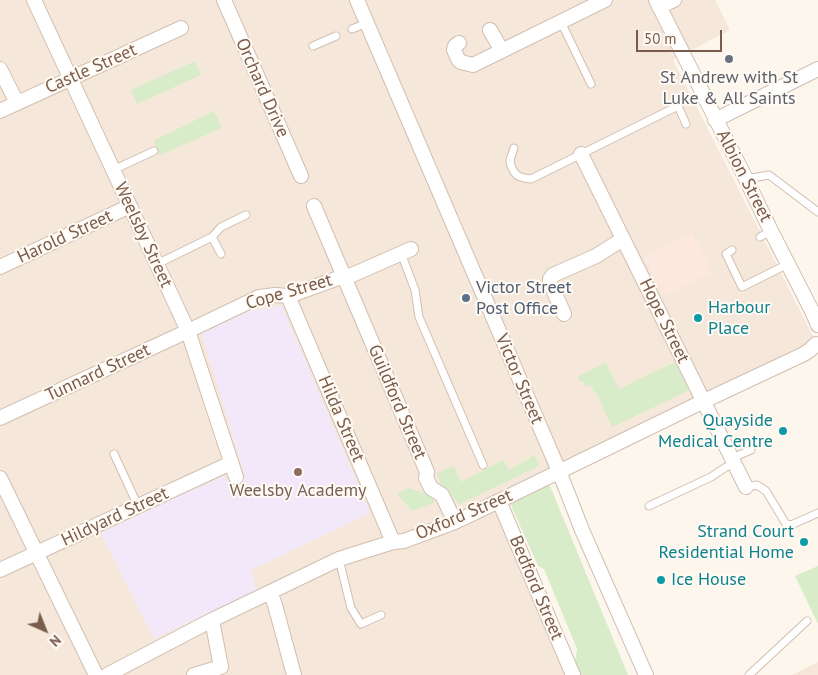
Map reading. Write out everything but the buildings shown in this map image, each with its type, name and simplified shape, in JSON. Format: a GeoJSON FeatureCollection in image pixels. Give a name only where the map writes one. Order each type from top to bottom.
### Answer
{"type":"FeatureCollection","features":[{"type":"Feature","properties":{"kind":"street","name":"Weelsby Street"},"geometry":{"type":"LineString","coordinates":[[34,0],[157,264],[192,329],[233,470]]}},
{"type":"Feature","properties":{"kind":"street","name":"Orchard Drive"},"geometry":{"type":"LineString","coordinates":[[224,0],[301,176]]}},
{"type":"Feature","properties":{"kind":"street","name":"Victor Street"},"geometry":{"type":"LineString","coordinates":[[357,0],[559,471],[582,530],[646,675]]}},
{"type":"Feature","properties":{"kind":"street"},"geometry":{"type":"LineString","coordinates":[[460,43],[455,46],[454,50],[458,59],[466,64],[473,65],[605,0]]}},
{"type":"Feature","properties":{"kind":"street"},"geometry":{"type":"LineString","coordinates":[[657,4],[674,0]]}},
{"type":"Feature","properties":{"kind":"street","name":"Albion Street"},"geometry":{"type":"LineString","coordinates":[[657,4],[746,179],[765,234],[788,264],[818,325]]}},
{"type":"Feature","properties":{"kind":"street","name":"Castle Street"},"geometry":{"type":"LineString","coordinates":[[0,111],[181,28]]}},
{"type":"Feature","properties":{"kind":"street"},"geometry":{"type":"LineString","coordinates":[[490,30],[502,51]]}},
{"type":"Feature","properties":{"kind":"street"},"geometry":{"type":"LineString","coordinates":[[0,69],[17,103]]}},
{"type":"Feature","properties":{"kind":"street"},"geometry":{"type":"LineString","coordinates":[[715,120],[818,69]]}},
{"type":"Feature","properties":{"kind":"street","name":"Hope Street"},"geometry":{"type":"LineString","coordinates":[[582,154],[746,487]]}},
{"type":"Feature","properties":{"kind":"street","name":"Harold Street"},"geometry":{"type":"LineString","coordinates":[[0,267],[130,206]]}},
{"type":"Feature","properties":{"kind":"street"},"geometry":{"type":"LineString","coordinates":[[314,206],[344,276]]}},
{"type":"Feature","properties":{"kind":"street"},"geometry":{"type":"LineString","coordinates":[[564,314],[550,279],[554,275],[596,256],[623,239]]}},
{"type":"Feature","properties":{"kind":"street","name":"Cope Street"},"geometry":{"type":"LineString","coordinates":[[192,329],[259,297],[289,296],[344,276],[352,275],[406,251]]}},
{"type":"Feature","properties":{"kind":"street","name":"Guildford Street"},"geometry":{"type":"LineString","coordinates":[[344,276],[427,472],[426,478],[430,488],[442,495],[455,522]]}},
{"type":"Feature","properties":{"kind":"street","name":"Hilda Street"},"geometry":{"type":"LineString","coordinates":[[289,296],[290,303],[393,542]]}},
{"type":"Feature","properties":{"kind":"street","name":"Tunnard Street"},"geometry":{"type":"LineString","coordinates":[[0,418],[192,329]]}},
{"type":"Feature","properties":{"kind":"street","name":"Oxford Street"},"geometry":{"type":"LineString","coordinates":[[107,675],[212,620],[340,559],[393,542],[404,541],[455,522],[500,501],[804,354],[817,342]]}},
{"type":"Feature","properties":{"kind":"street","name":"Hildyard Street"},"geometry":{"type":"LineString","coordinates":[[0,570],[138,506],[233,470]]}},
{"type":"Feature","properties":{"kind":"street"},"geometry":{"type":"LineString","coordinates":[[0,478],[96,675]]}},
{"type":"Feature","properties":{"kind":"street","name":"Bedford Street"},"geometry":{"type":"LineString","coordinates":[[500,501],[573,675]]}},
{"type":"Feature","properties":{"kind":"street"},"geometry":{"type":"LineString","coordinates":[[270,592],[294,675]]}},
{"type":"Feature","properties":{"kind":"street"},"geometry":{"type":"LineString","coordinates":[[194,675],[221,667],[212,620]]}},
{"type":"Feature","properties":{"kind":"lane"},"geometry":{"type":"LineString","coordinates":[[561,22],[591,84]]}},
{"type":"Feature","properties":{"kind":"lane"},"geometry":{"type":"LineString","coordinates":[[352,29],[367,23]]}},
{"type":"Feature","properties":{"kind":"lane"},"geometry":{"type":"LineString","coordinates":[[313,46],[336,36]]}},
{"type":"Feature","properties":{"kind":"lane"},"geometry":{"type":"LineString","coordinates":[[514,148],[510,160],[514,172],[518,176],[531,179],[678,106],[686,124]]}},
{"type":"Feature","properties":{"kind":"lane"},"geometry":{"type":"LineString","coordinates":[[113,170],[154,151]]}},
{"type":"Feature","properties":{"kind":"lane"},"geometry":{"type":"LineString","coordinates":[[746,179],[769,176],[818,212]]}},
{"type":"Feature","properties":{"kind":"lane"},"geometry":{"type":"LineString","coordinates":[[157,264],[212,237],[221,227],[246,215]]}},
{"type":"Feature","properties":{"kind":"lane"},"geometry":{"type":"LineString","coordinates":[[212,237],[221,254]]}},
{"type":"Feature","properties":{"kind":"lane"},"geometry":{"type":"LineString","coordinates":[[732,250],[726,254],[742,287],[788,264]]}},
{"type":"Feature","properties":{"kind":"lane"},"geometry":{"type":"LineString","coordinates":[[406,251],[419,318],[483,465]]}},
{"type":"Feature","properties":{"kind":"lane"},"geometry":{"type":"LineString","coordinates":[[649,506],[712,477],[751,450]]}},
{"type":"Feature","properties":{"kind":"lane"},"geometry":{"type":"LineString","coordinates":[[114,454],[138,506]]}},
{"type":"Feature","properties":{"kind":"lane"},"geometry":{"type":"LineString","coordinates":[[746,487],[757,485],[766,491],[786,524],[791,525],[818,513]]}},
{"type":"Feature","properties":{"kind":"lane"},"geometry":{"type":"LineString","coordinates":[[340,559],[351,608],[360,624],[381,616]]}},
{"type":"Feature","properties":{"kind":"lane"},"geometry":{"type":"LineString","coordinates":[[749,675],[807,621]]}},
{"type":"Feature","properties":{"kind":"shaded area"},"geometry":{"type":"Polygon","coordinates":[[[0,0],[715,0],[730,30],[673,60],[818,346],[502,499],[577,675],[0,675],[0,0]]]}},
{"type":"Feature","properties":{"kind":"shaded area"},"geometry":{"type":"Polygon","coordinates":[[[692,232],[711,272],[663,296],[644,257],[692,232]]]}},
{"type":"Feature","properties":{"kind":"shaded area","name":"Weelsby Academy"},"geometry":{"type":"Polygon","coordinates":[[[282,306],[370,513],[251,570],[256,588],[255,591],[154,639],[101,533],[223,476],[233,487],[245,476],[202,335],[248,311],[282,306]]]}},
{"type":"Feature","properties":{"kind":"shaded area"},"geometry":{"type":"Polygon","coordinates":[[[818,662],[818,675],[792,675],[818,662]]]}},
{"type":"Feature","properties":{"kind":"green space"},"geometry":{"type":"Polygon","coordinates":[[[195,61],[201,75],[137,104],[131,90],[195,61]]]}},
{"type":"Feature","properties":{"kind":"green space"},"geometry":{"type":"Polygon","coordinates":[[[214,111],[222,128],[160,155],[153,141],[214,111]]]}},
{"type":"Feature","properties":{"kind":"green space"},"geometry":{"type":"Polygon","coordinates":[[[675,362],[688,391],[612,427],[596,392],[594,393],[591,385],[586,387],[583,381],[580,382],[578,376],[606,363],[619,389],[675,362]]]}},
{"type":"Feature","properties":{"kind":"green space"},"geometry":{"type":"Polygon","coordinates":[[[534,454],[539,466],[460,504],[442,487],[437,473],[454,466],[461,482],[503,460],[509,470],[534,454]]]}},
{"type":"Feature","properties":{"kind":"green space"},"geometry":{"type":"Polygon","coordinates":[[[545,485],[550,486],[628,675],[581,675],[575,661],[577,649],[544,569],[538,566],[509,501],[545,485]]]}},
{"type":"Feature","properties":{"kind":"green space"},"geometry":{"type":"Polygon","coordinates":[[[408,488],[433,496],[434,503],[412,511],[397,494],[408,488]]]}},
{"type":"Feature","properties":{"kind":"green space"},"geometry":{"type":"Polygon","coordinates":[[[818,566],[818,624],[795,576],[818,566]]]}},
{"type":"Feature","properties":{"kind":"place","name":"St Andrew with St Luke & All Saints"},"geometry":{"type":"Point","coordinates":[729,59]}},
{"type":"Feature","properties":{"kind":"place","name":"Victor Street Post Office"},"geometry":{"type":"Point","coordinates":[466,298]}},
{"type":"Feature","properties":{"kind":"place","name":"Harbour Place"},"geometry":{"type":"Point","coordinates":[698,318]}},
{"type":"Feature","properties":{"kind":"place","name":"Quayside Medical Centre"},"geometry":{"type":"Point","coordinates":[783,431]}},
{"type":"Feature","properties":{"kind":"place","name":"Weelsby Academy"},"geometry":{"type":"Point","coordinates":[298,472]}},
{"type":"Feature","properties":{"kind":"place","name":"Strand Court Residential Home"},"geometry":{"type":"Point","coordinates":[804,542]}},
{"type":"Feature","properties":{"kind":"place","name":"Ice House"},"geometry":{"type":"Point","coordinates":[661,580]}}]}
